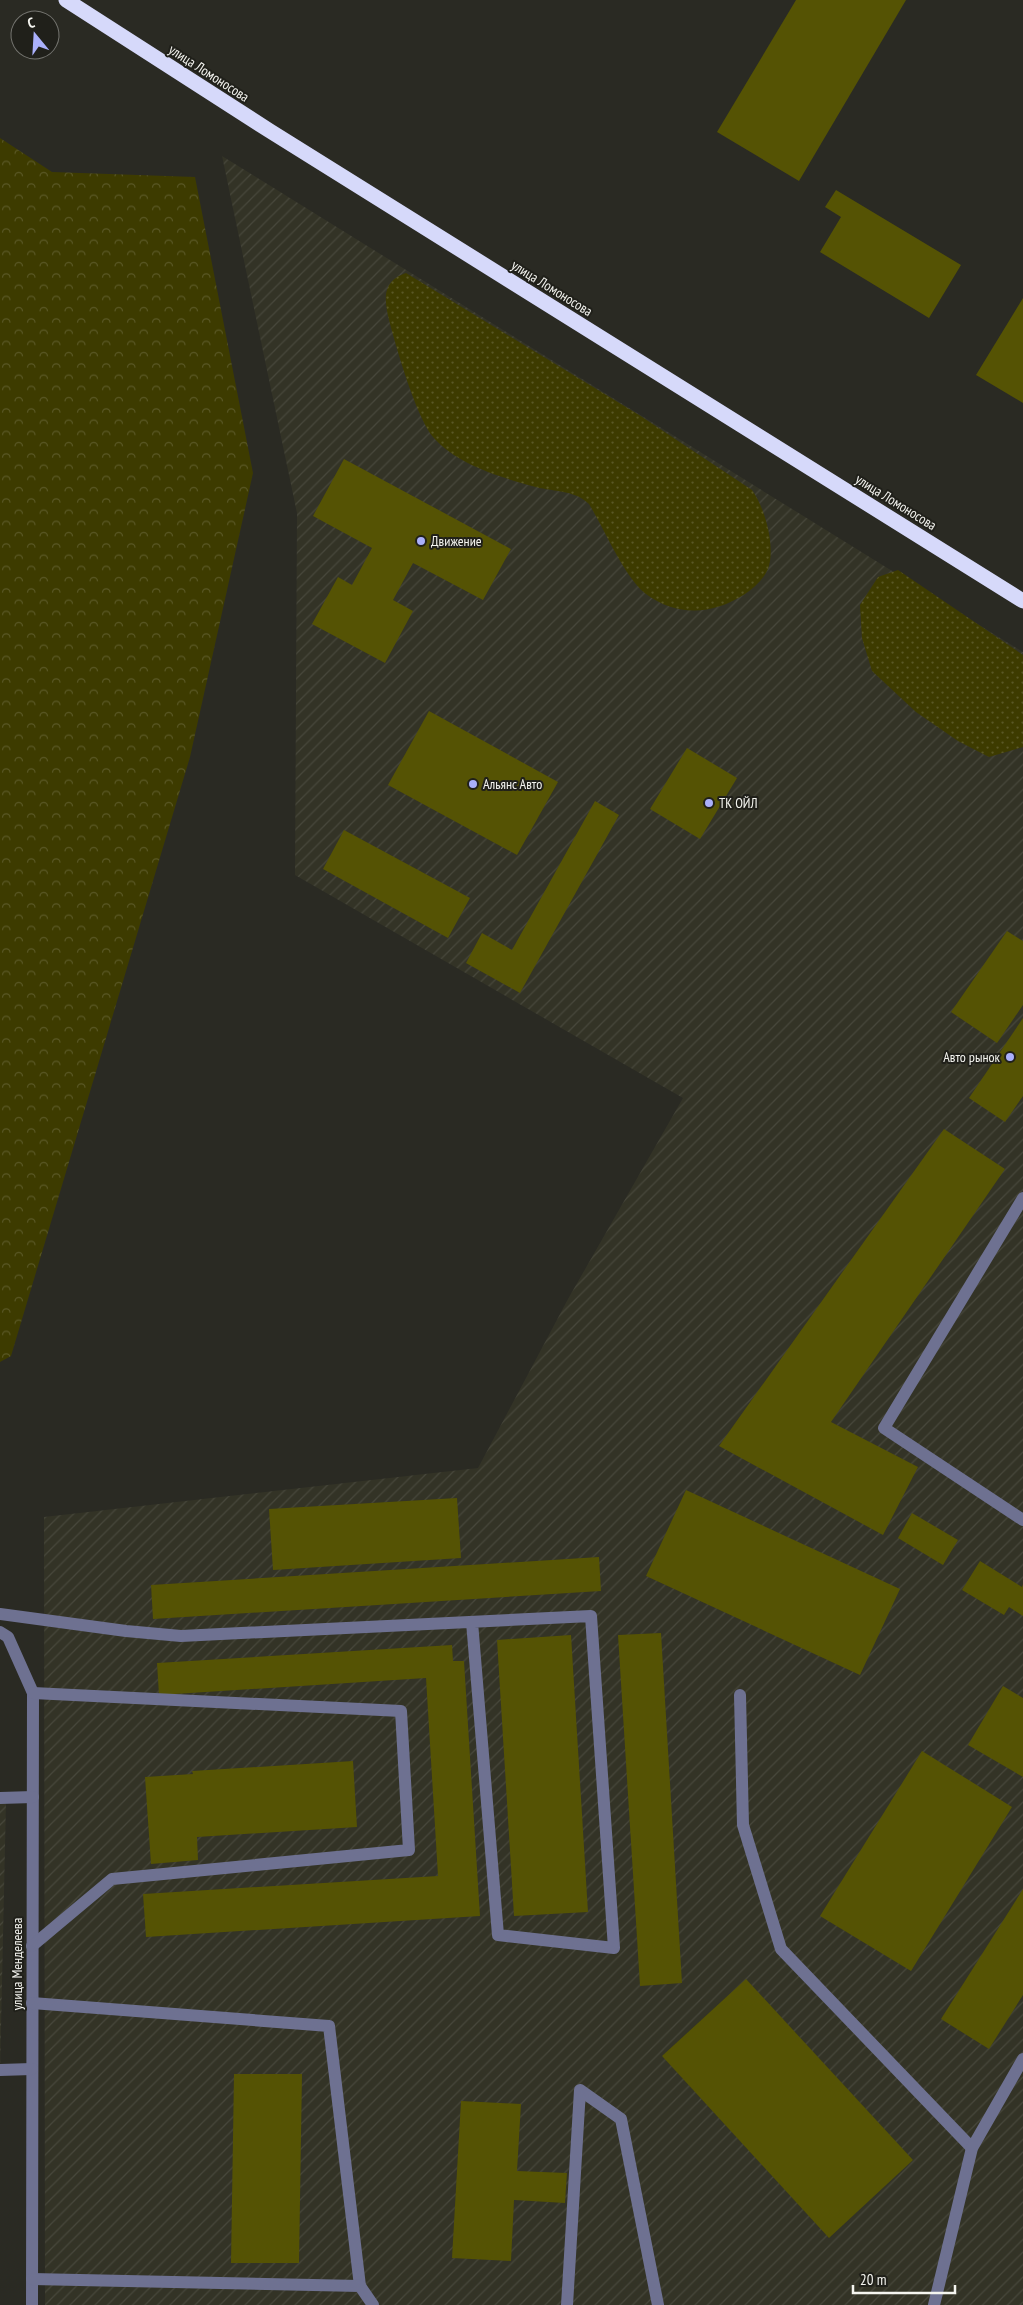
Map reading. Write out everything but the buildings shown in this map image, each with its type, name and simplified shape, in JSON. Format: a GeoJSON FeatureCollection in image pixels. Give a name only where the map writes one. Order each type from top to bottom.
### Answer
{"type":"FeatureCollection","features":[{"type":"Feature","properties":{"kind":"highway","name":"улица Ломоносова"},"geometry":{"type":"LineString","coordinates":[[66,0],[270,131],[1023,601]]}},
{"type":"Feature","properties":{"kind":"street"},"geometry":{"type":"LineString","coordinates":[[1023,1198],[884,1428],[1023,1520]]}},
{"type":"Feature","properties":{"kind":"street"},"geometry":{"type":"LineString","coordinates":[[0,1614],[126,1631],[180,1636],[591,1616],[614,1948],[498,1935],[472,1622]]}},
{"type":"Feature","properties":{"kind":"street","name":"улица Менделеева"},"geometry":{"type":"LineString","coordinates":[[0,1632],[8,1637],[33,1693],[32,2305]]}},
{"type":"Feature","properties":{"kind":"street"},"geometry":{"type":"LineString","coordinates":[[32,1946],[112,1879],[409,1850],[401,1711],[33,1693]]}},
{"type":"Feature","properties":{"kind":"street"},"geometry":{"type":"LineString","coordinates":[[740,1694],[743,1825],[781,1949],[972,2148]]}},
{"type":"Feature","properties":{"kind":"street"},"geometry":{"type":"LineString","coordinates":[[0,1798],[33,1796]]}},
{"type":"Feature","properties":{"kind":"street"},"geometry":{"type":"LineString","coordinates":[[32,2003],[329,2026],[360,2286],[374,2305]]}},
{"type":"Feature","properties":{"kind":"street"},"geometry":{"type":"LineString","coordinates":[[934,2305],[972,2148],[1023,2059]]}},
{"type":"Feature","properties":{"kind":"street"},"geometry":{"type":"LineString","coordinates":[[0,2070],[32,2069]]}},
{"type":"Feature","properties":{"kind":"street"},"geometry":{"type":"LineString","coordinates":[[567,2305],[580,2090],[622,2119],[658,2305]]}},
{"type":"Feature","properties":{"kind":"street"},"geometry":{"type":"LineString","coordinates":[[32,2279],[360,2286]]}},
{"type":"Feature","properties":{"kind":"shaded area"},"geometry":{"type":"Polygon","coordinates":[[[222,156],[1023,652],[1023,2305],[45,2305],[44,1517],[478,1468],[568,1299],[683,1098],[295,875],[297,513],[222,156]]]}},
{"type":"Feature","properties":{"kind":"shaded area"},"geometry":{"type":"Polygon","coordinates":[[[6,1801],[0,2073],[0,1802],[6,1801]]]}},
{"type":"Feature","properties":{"kind":"green space"},"geometry":{"type":"Polygon","coordinates":[[[0,138],[52,172],[195,177],[253,473],[190,757],[11,1356],[0,1362],[0,138]]]}},
{"type":"Feature","properties":{"kind":"green space"},"geometry":{"type":"Polygon","coordinates":[[[406,273],[639,415],[752,490],[765,517],[770,539],[770,560],[768,569],[761,580],[745,594],[720,606],[695,610],[670,607],[646,594],[638,586],[622,564],[589,504],[583,499],[569,493],[539,488],[493,474],[466,462],[443,446],[433,437],[413,398],[387,312],[386,298],[389,286],[398,276],[406,273]]]}},
{"type":"Feature","properties":{"kind":"green space"},"geometry":{"type":"Polygon","coordinates":[[[898,570],[1023,655],[1023,747],[989,757],[958,741],[916,712],[872,671],[862,638],[860,605],[878,577],[898,570]]]}},
{"type":"Feature","properties":{"kind":"place","name":"Движение"},"geometry":{"type":"Point","coordinates":[421,541]}},
{"type":"Feature","properties":{"kind":"place","name":"Альянс Авто"},"geometry":{"type":"Point","coordinates":[473,784]}},
{"type":"Feature","properties":{"kind":"place","name":"ТК ОЙЛ"},"geometry":{"type":"Point","coordinates":[709,803]}},
{"type":"Feature","properties":{"kind":"place","name":"Авто рынок"},"geometry":{"type":"Point","coordinates":[1010,1057]}}]}
